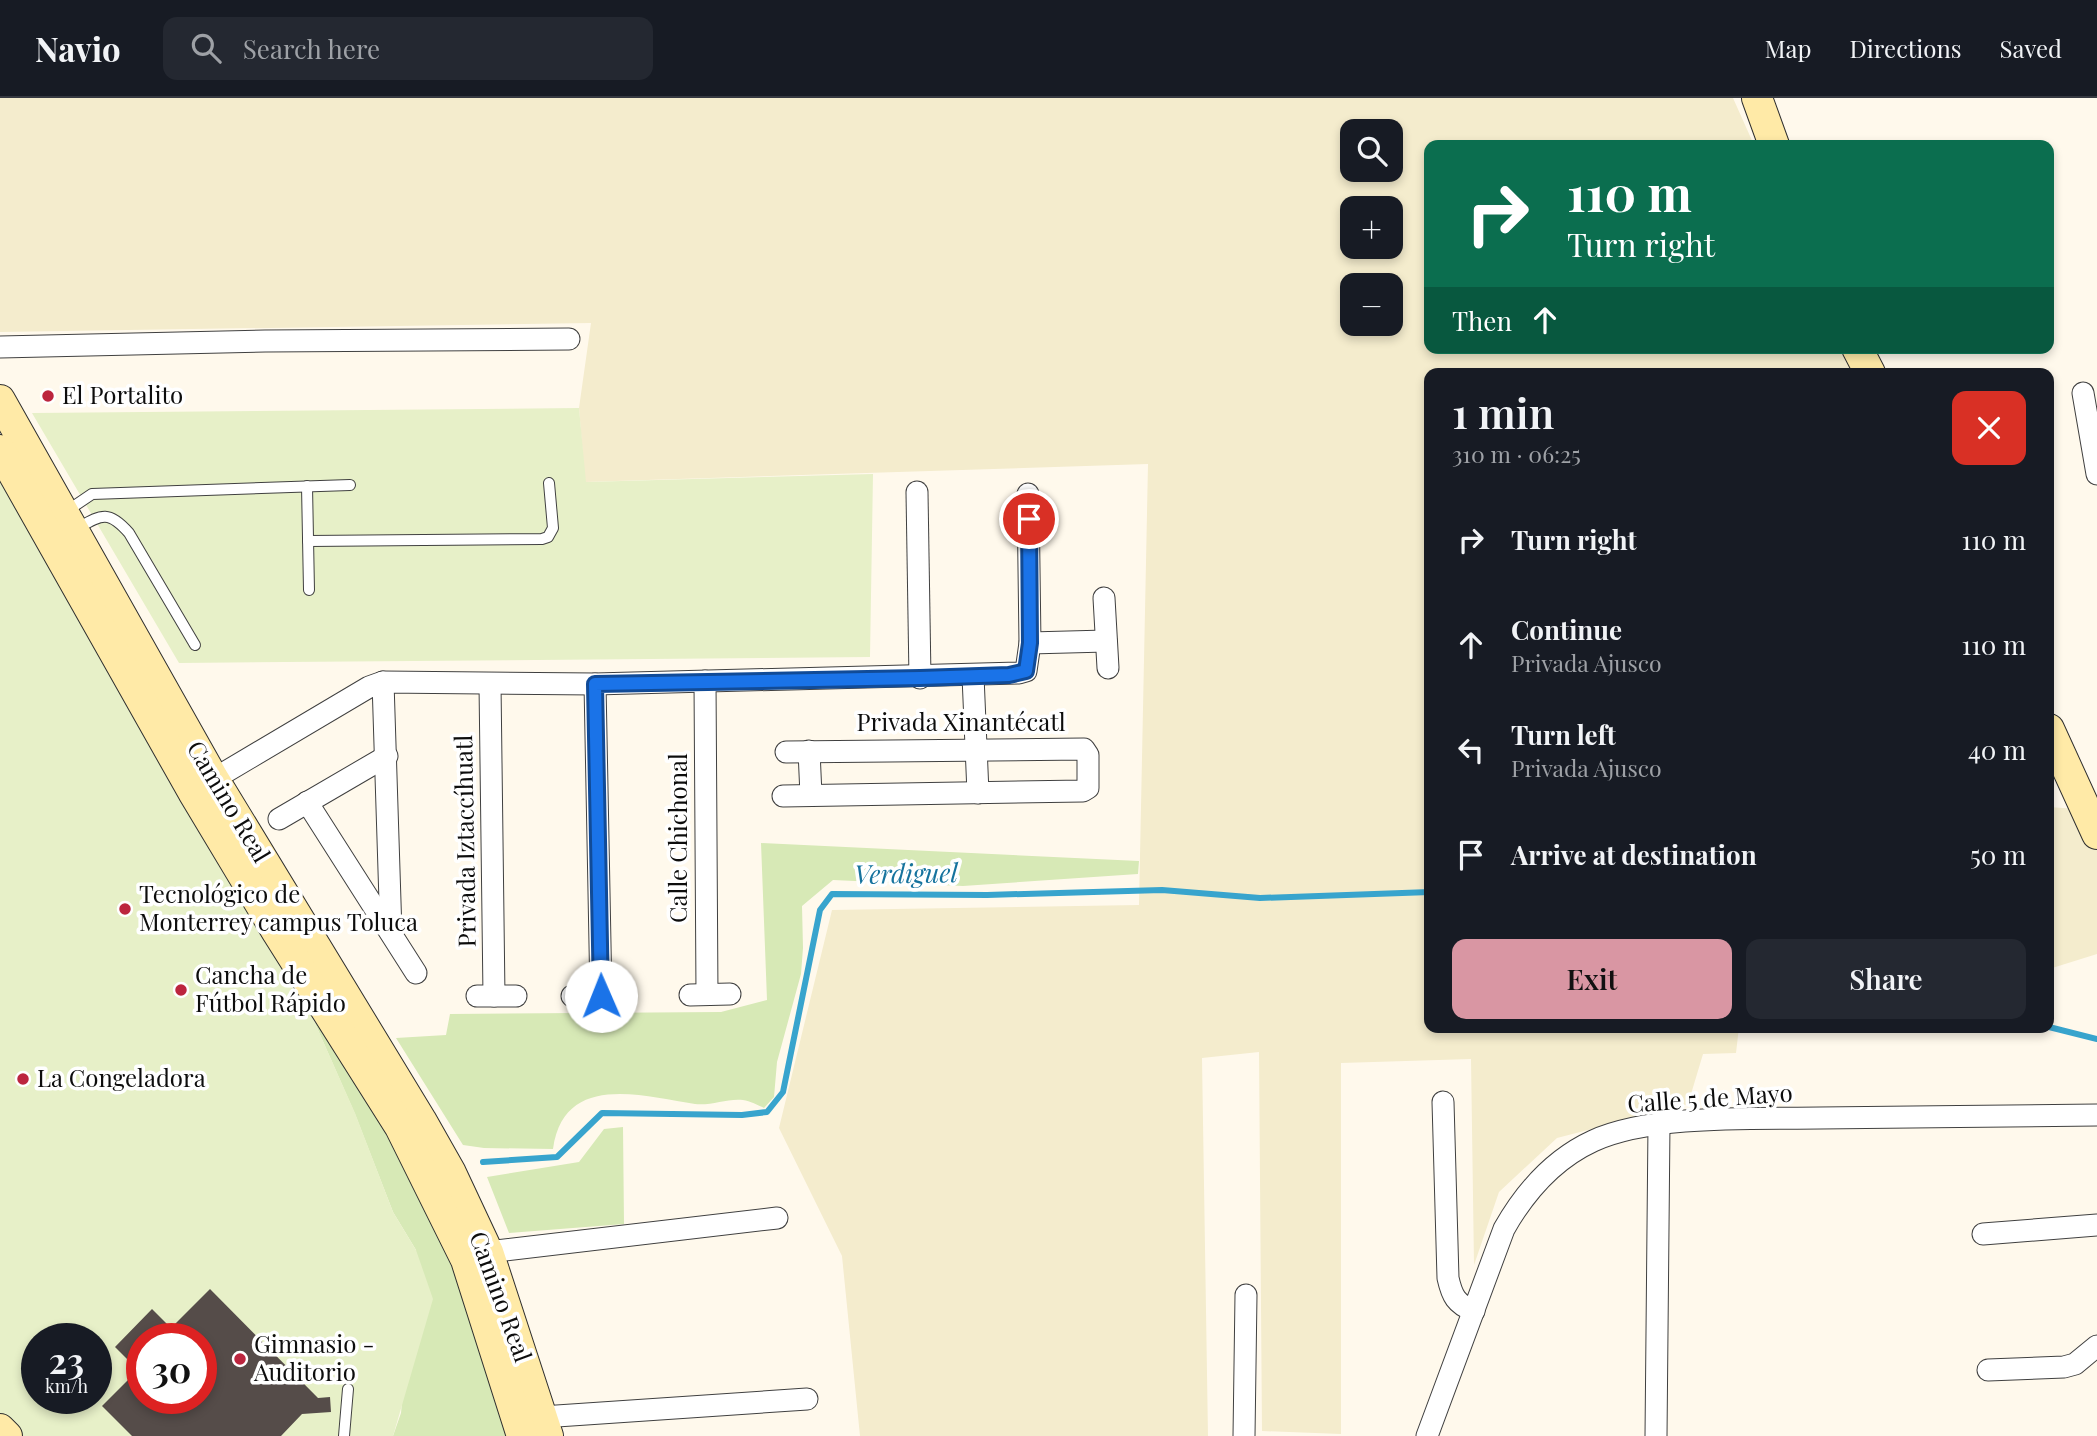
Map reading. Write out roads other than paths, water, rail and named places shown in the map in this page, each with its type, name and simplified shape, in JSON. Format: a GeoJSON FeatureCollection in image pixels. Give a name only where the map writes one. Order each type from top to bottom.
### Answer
{"type":"FeatureCollection","features":[{"type":"Feature","properties":{"kind":"main road"},"geometry":{"type":"LineString","coordinates":[[1758,98],[1772,140]]}},
{"type":"Feature","properties":{"kind":"main road","name":"Camino Real"},"geometry":{"type":"LineString","coordinates":[[0,400],[59,528],[203,785],[277,932],[400,1127],[498,1319],[537,1430]]}},
{"type":"Feature","properties":{"kind":"main road","name":"Camino Real"},"geometry":{"type":"LineString","coordinates":[[0,450],[59,528]]}},
{"type":"Feature","properties":{"kind":"main road"},"geometry":{"type":"LineString","coordinates":[[2054,740],[2097,834]]}},
{"type":"Feature","properties":{"kind":"main road","name":"Camino Real"},"geometry":{"type":"LineString","coordinates":[[203,785],[421,1121],[451,1173],[488,1252],[498,1319]]}},
{"type":"Feature","properties":{"kind":"main road"},"geometry":{"type":"LineString","coordinates":[[0,1429],[7,1436]]}},
{"type":"Feature","properties":{"kind":"street"},"geometry":{"type":"LineString","coordinates":[[0,347],[265,341],[569,339]]}},
{"type":"Feature","properties":{"kind":"street"},"geometry":{"type":"LineString","coordinates":[[2083,393],[2097,474]]}},
{"type":"Feature","properties":{"kind":"street"},"geometry":{"type":"LineString","coordinates":[[917,492],[920,678]]}},
{"type":"Feature","properties":{"kind":"street"},"geometry":{"type":"LineString","coordinates":[[203,785],[369,687],[383,682],[595,684],[920,678],[1009,675],[1026,671],[1030,643],[1028,494]]}},
{"type":"Feature","properties":{"kind":"street"},"geometry":{"type":"LineString","coordinates":[[1104,597],[1108,668]]}},
{"type":"Feature","properties":{"kind":"street"},"geometry":{"type":"LineString","coordinates":[[1030,643],[1106,642]]}},
{"type":"Feature","properties":{"kind":"street"},"geometry":{"type":"LineString","coordinates":[[972,676],[978,793]]}},
{"type":"Feature","properties":{"kind":"street","name":"Calle Chichonal"},"geometry":{"type":"LineString","coordinates":[[705,681],[698,995],[730,994]]}},
{"type":"Feature","properties":{"kind":"street"},"geometry":{"type":"LineString","coordinates":[[383,682],[391,933]]}},
{"type":"Feature","properties":{"kind":"street","name":"Privada Iztaccíhuatl"},"geometry":{"type":"LineString","coordinates":[[490,684],[486,996],[516,996]]}},
{"type":"Feature","properties":{"kind":"street"},"geometry":{"type":"LineString","coordinates":[[595,684],[601,996]]}},
{"type":"Feature","properties":{"kind":"street","name":"Privada Xinantécatl"},"geometry":{"type":"LineString","coordinates":[[783,796],[1083,791],[1088,788],[1088,755],[1084,749],[786,752]]}},
{"type":"Feature","properties":{"kind":"street"},"geometry":{"type":"LineString","coordinates":[[809,751],[811,795]]}},
{"type":"Feature","properties":{"kind":"street"},"geometry":{"type":"LineString","coordinates":[[279,820],[387,756]]}},
{"type":"Feature","properties":{"kind":"street"},"geometry":{"type":"LineString","coordinates":[[307,802],[416,973]]}},
{"type":"Feature","properties":{"kind":"street"},"geometry":{"type":"LineString","coordinates":[[572,996],[625,995]]}},
{"type":"Feature","properties":{"kind":"street"},"geometry":{"type":"LineString","coordinates":[[1443,1102],[1448,1278],[1451,1295],[1460,1306],[1474,1311]]}},
{"type":"Feature","properties":{"kind":"street","name":"Calle 5 de Mayo"},"geometry":{"type":"LineString","coordinates":[[1427,1436],[1504,1229],[1519,1203],[1544,1175],[1568,1155],[1592,1141],[1617,1132],[1659,1124],[1740,1119],[2097,1115]]}},
{"type":"Feature","properties":{"kind":"street"},"geometry":{"type":"LineString","coordinates":[[1656,1436],[1659,1124]]}},
{"type":"Feature","properties":{"kind":"street"},"geometry":{"type":"LineString","coordinates":[[488,1252],[777,1217]]}},
{"type":"Feature","properties":{"kind":"street"},"geometry":{"type":"LineString","coordinates":[[1983,1234],[2097,1226]]}},
{"type":"Feature","properties":{"kind":"street"},"geometry":{"type":"LineString","coordinates":[[1244,1436],[1246,1295]]}},
{"type":"Feature","properties":{"kind":"street"},"geometry":{"type":"LineString","coordinates":[[1989,1370],[2064,1367],[2075,1364],[2097,1346]]}},
{"type":"Feature","properties":{"kind":"street"},"geometry":{"type":"LineString","coordinates":[[537,1430],[807,1399]]}},
{"type":"Feature","properties":{"kind":"lane"},"geometry":{"type":"LineString","coordinates":[[307,541],[542,539],[548,537],[552,528],[549,483]]}},
{"type":"Feature","properties":{"kind":"lane"},"geometry":{"type":"LineString","coordinates":[[59,528],[92,494],[349,485]]}},
{"type":"Feature","properties":{"kind":"lane"},"geometry":{"type":"LineString","coordinates":[[307,486],[309,590]]}},
{"type":"Feature","properties":{"kind":"lane"},"geometry":{"type":"LineString","coordinates":[[59,528],[108,515],[118,521],[129,533],[195,645]]}},
{"type":"Feature","properties":{"kind":"lane"},"geometry":{"type":"LineString","coordinates":[[344,1436],[348,1389]]}},
{"type":"Feature","properties":{"kind":"waterway","name":"Verdiguel"},"geometry":{"type":"LineString","coordinates":[[483,1162],[557,1157],[602,1113],[742,1115],[767,1112],[783,1092],[820,910],[832,894],[987,895],[1162,890],[1260,898],[1424,892]]}},
{"type":"Feature","properties":{"kind":"waterway","name":"Verdiguel"},"geometry":{"type":"LineString","coordinates":[[2054,1028],[2097,1039]]}},
{"type":"Feature","properties":{"kind":"place","name":"El Portalito"},"geometry":{"type":"Point","coordinates":[48,396]}},
{"type":"Feature","properties":{"kind":"place","name":"Tecnológico de Monterrey campus Toluca"},"geometry":{"type":"Point","coordinates":[125,909]}},
{"type":"Feature","properties":{"kind":"place","name":"Cancha de Fútbol Rápido"},"geometry":{"type":"Point","coordinates":[181,990]}},
{"type":"Feature","properties":{"kind":"place","name":"La Congeladora"},"geometry":{"type":"Point","coordinates":[23,1079]}},
{"type":"Feature","properties":{"kind":"place","name":"Gimnasio - Auditorio"},"geometry":{"type":"Point","coordinates":[240,1359]}}]}
